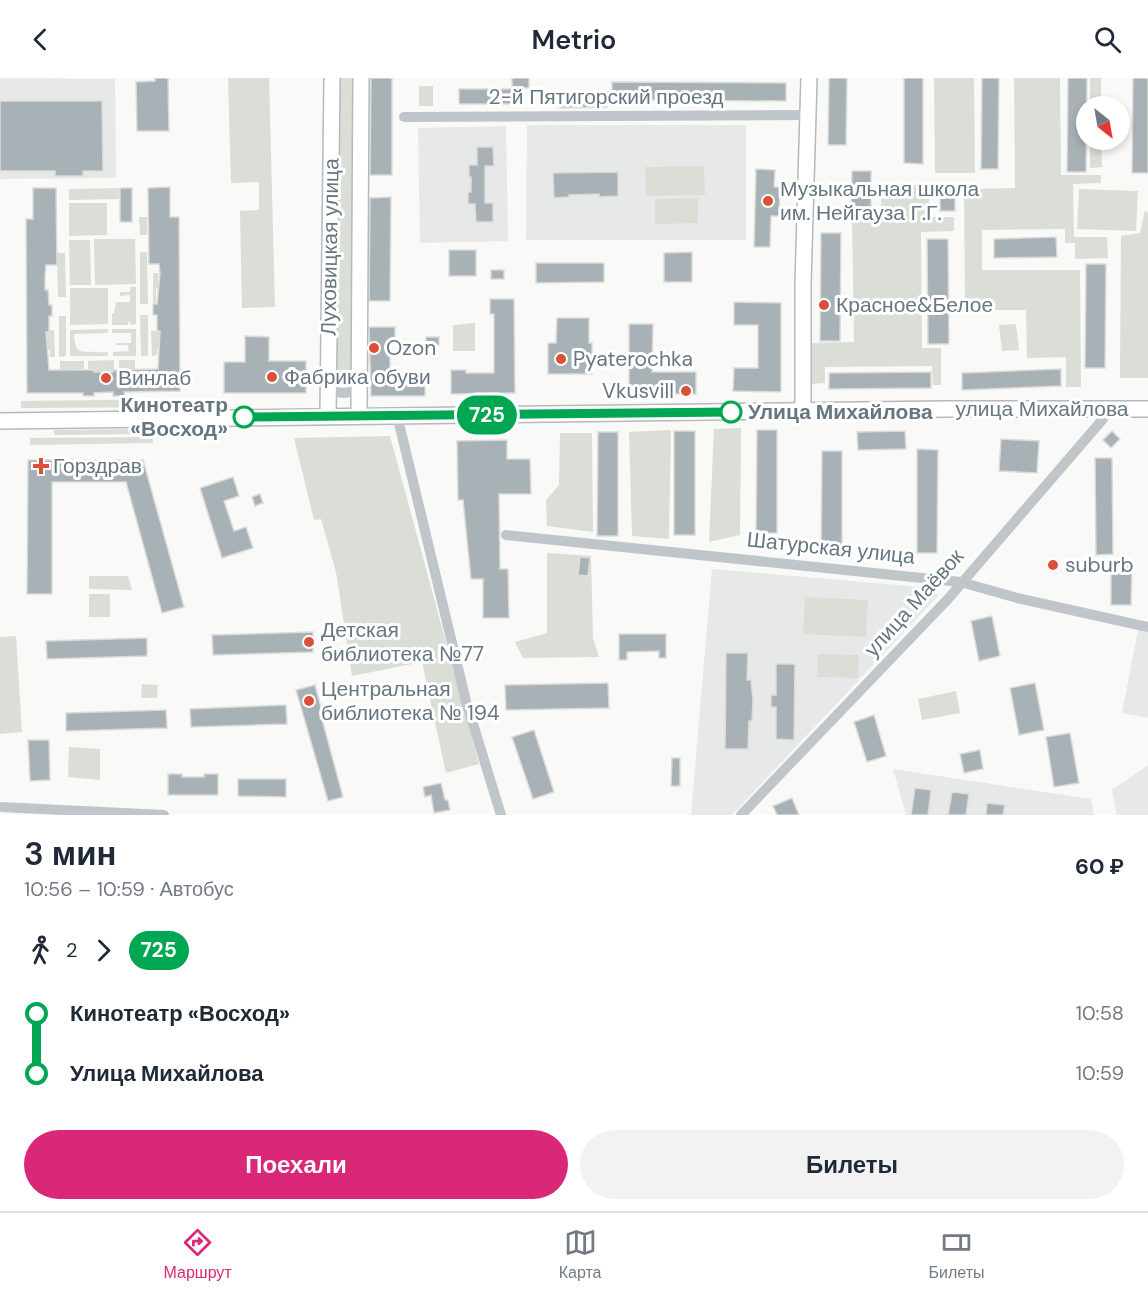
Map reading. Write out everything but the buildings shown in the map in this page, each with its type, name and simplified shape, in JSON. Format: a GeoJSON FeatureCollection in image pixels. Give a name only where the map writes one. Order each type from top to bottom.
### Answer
{"type":"FeatureCollection","features":[{"type":"Feature","properties":{"kind":"street","name":"Луховицкая улица"},"geometry":{"type":"LineString","coordinates":[[328,416],[332,78]]}},
{"type":"Feature","properties":{"kind":"street","name":"Луховицкая улица"},"geometry":{"type":"LineString","coordinates":[[359,416],[361,78]]}},
{"type":"Feature","properties":{"kind":"street"},"geometry":{"type":"LineString","coordinates":[[803,412],[803,284],[809,78]]}},
{"type":"Feature","properties":{"kind":"street","name":"2-й Пятигорский проезд"},"geometry":{"type":"LineString","coordinates":[[404,117],[808,114]]}},
{"type":"Feature","properties":{"kind":"street"},"geometry":{"type":"LineString","coordinates":[[329,388],[336,393],[351,393],[359,388]]}},
{"type":"Feature","properties":{"kind":"street","name":"улица Михайлова"},"geometry":{"type":"LineString","coordinates":[[0,421],[946,409],[1148,409]]}},
{"type":"Feature","properties":{"kind":"street","name":"улица Маёвок"},"geometry":{"type":"LineString","coordinates":[[741,815],[948,599],[1103,419],[1107,409]]}},
{"type":"Feature","properties":{"kind":"street"},"geometry":{"type":"LineString","coordinates":[[397,415],[466,701],[501,815]]}},
{"type":"Feature","properties":{"kind":"street","name":"Шатурская улица"},"geometry":{"type":"LineString","coordinates":[[506,535],[961,582],[1017,598],[1148,627]]}},
{"type":"Feature","properties":{"kind":"street"},"geometry":{"type":"LineString","coordinates":[[0,807],[164,815]]}},
{"type":"Feature","properties":{"kind":"shaded area"},"geometry":{"type":"Polygon","coordinates":[[[0,78],[115,79],[116,178],[0,179],[0,78]]]}},
{"type":"Feature","properties":{"kind":"shaded area"},"geometry":{"type":"Polygon","coordinates":[[[228,78],[269,78],[275,307],[242,308],[240,211],[259,210],[259,182],[231,183],[228,78]]]}},
{"type":"Feature","properties":{"kind":"shaded area"},"geometry":{"type":"Polygon","coordinates":[[[338,78],[354,78],[351,381],[345,387],[336,383],[335,379],[338,78]]]}},
{"type":"Feature","properties":{"kind":"shaded area"},"geometry":{"type":"Polygon","coordinates":[[[934,78],[974,78],[975,173],[935,173],[934,78]]]}},
{"type":"Feature","properties":{"kind":"shaded area"},"geometry":{"type":"Polygon","coordinates":[[[1014,78],[1060,78],[1061,175],[1101,175],[1101,183],[1073,184],[1074,237],[1107,237],[1108,258],[1075,259],[1075,243],[1065,243],[1065,229],[982,230],[982,270],[1080,270],[1081,387],[1066,387],[1066,357],[1027,358],[1026,310],[965,310],[964,189],[1015,188],[1014,78]]]}},
{"type":"Feature","properties":{"kind":"shaded area"},"geometry":{"type":"Polygon","coordinates":[[[1090,78],[1101,78],[1101,96],[1090,96],[1090,78]]]}},
{"type":"Feature","properties":{"kind":"shaded area"},"geometry":{"type":"Polygon","coordinates":[[[419,86],[433,86],[433,106],[419,106],[419,86]]]}},
{"type":"Feature","properties":{"kind":"shaded area"},"geometry":{"type":"Polygon","coordinates":[[[527,125],[746,125],[746,240],[526,240],[527,125]]]}},
{"type":"Feature","properties":{"kind":"shaded area"},"geometry":{"type":"Polygon","coordinates":[[[506,126],[508,241],[420,243],[418,128],[506,126]]]}},
{"type":"Feature","properties":{"kind":"shaded area"},"geometry":{"type":"Polygon","coordinates":[[[1090,150],[1101,150],[1102,167],[1090,168],[1090,150]]]}},
{"type":"Feature","properties":{"kind":"shaded area"},"geometry":{"type":"Polygon","coordinates":[[[704,166],[705,195],[646,196],[645,167],[704,166]]]}},
{"type":"Feature","properties":{"kind":"shaded area"},"geometry":{"type":"Polygon","coordinates":[[[881,185],[929,185],[929,217],[954,217],[954,231],[921,232],[922,348],[941,348],[941,385],[933,385],[932,366],[825,367],[825,383],[812,384],[811,343],[854,342],[852,218],[881,217],[881,185]]]}},
{"type":"Feature","properties":{"kind":"shaded area"},"geometry":{"type":"Polygon","coordinates":[[[119,188],[119,199],[69,200],[69,189],[119,188]]]}},
{"type":"Feature","properties":{"kind":"shaded area"},"geometry":{"type":"Polygon","coordinates":[[[1079,189],[1138,191],[1136,231],[1077,229],[1079,189]]]}},
{"type":"Feature","properties":{"kind":"shaded area"},"geometry":{"type":"Polygon","coordinates":[[[698,198],[698,223],[655,224],[655,199],[698,198]]]}},
{"type":"Feature","properties":{"kind":"shaded area"},"geometry":{"type":"Polygon","coordinates":[[[69,203],[107,203],[107,235],[69,236],[69,203]]]}},
{"type":"Feature","properties":{"kind":"shaded area"},"geometry":{"type":"Polygon","coordinates":[[[1145,210],[1148,213],[1148,378],[1120,378],[1121,236],[1140,233],[1145,210]]]}},
{"type":"Feature","properties":{"kind":"shaded area"},"geometry":{"type":"Polygon","coordinates":[[[139,217],[147,217],[147,235],[140,235],[139,217]]]}},
{"type":"Feature","properties":{"kind":"shaded area"},"geometry":{"type":"Polygon","coordinates":[[[94,239],[135,239],[136,284],[95,285],[94,239]]]}},
{"type":"Feature","properties":{"kind":"shaded area"},"geometry":{"type":"Polygon","coordinates":[[[69,240],[90,240],[91,285],[70,285],[69,240]]]}},
{"type":"Feature","properties":{"kind":"shaded area"},"geometry":{"type":"Polygon","coordinates":[[[140,252],[147,252],[148,304],[140,304],[140,252]]]}},
{"type":"Feature","properties":{"kind":"shaded area"},"geometry":{"type":"Polygon","coordinates":[[[57,253],[65,253],[66,297],[58,297],[57,253]]]}},
{"type":"Feature","properties":{"kind":"shaded area"},"geometry":{"type":"Polygon","coordinates":[[[153,273],[158,273],[159,288],[156,289],[156,303],[153,303],[153,273]]]}},
{"type":"Feature","properties":{"kind":"shaded area"},"geometry":{"type":"Polygon","coordinates":[[[130,287],[136,287],[136,324],[131,325],[129,320],[128,325],[112,325],[112,314],[116,302],[130,302],[130,295],[120,296],[120,292],[130,292],[130,287]]]}},
{"type":"Feature","properties":{"kind":"shaded area"},"geometry":{"type":"Polygon","coordinates":[[[70,288],[108,288],[108,324],[70,325],[70,288]]]}},
{"type":"Feature","properties":{"kind":"shaded area"},"geometry":{"type":"Polygon","coordinates":[[[140,315],[148,315],[148,356],[141,356],[140,315]]]}},
{"type":"Feature","properties":{"kind":"shaded area"},"geometry":{"type":"Polygon","coordinates":[[[59,316],[66,316],[66,356],[59,357],[59,316]]]}},
{"type":"Feature","properties":{"kind":"shaded area"},"geometry":{"type":"Polygon","coordinates":[[[475,323],[475,351],[453,351],[453,325],[475,323]]]}},
{"type":"Feature","properties":{"kind":"shaded area"},"geometry":{"type":"Polygon","coordinates":[[[1016,324],[1019,350],[1002,351],[999,325],[1016,324]]]}},
{"type":"Feature","properties":{"kind":"shaded area"},"geometry":{"type":"Polygon","coordinates":[[[108,329],[108,333],[74,334],[75,345],[79,350],[108,352],[108,356],[70,356],[70,330],[108,329]]]}},
{"type":"Feature","properties":{"kind":"shaded area"},"geometry":{"type":"Polygon","coordinates":[[[112,329],[136,329],[136,356],[113,356],[113,352],[129,351],[128,345],[116,345],[116,343],[131,343],[131,333],[112,333],[112,329]]]}},
{"type":"Feature","properties":{"kind":"shaded area"},"geometry":{"type":"Polygon","coordinates":[[[54,330],[55,357],[50,357],[50,350],[47,350],[47,333],[54,330]]]}},
{"type":"Feature","properties":{"kind":"shaded area"},"geometry":{"type":"Polygon","coordinates":[[[151,330],[159,332],[159,349],[157,349],[157,355],[152,356],[151,330]]]}},
{"type":"Feature","properties":{"kind":"shaded area"},"geometry":{"type":"Polygon","coordinates":[[[114,360],[112,371],[95,372],[95,369],[88,369],[88,361],[114,360]]]}},
{"type":"Feature","properties":{"kind":"shaded area"},"geometry":{"type":"Polygon","coordinates":[[[119,360],[135,360],[135,369],[119,369],[119,360]]]}},
{"type":"Feature","properties":{"kind":"shaded area"},"geometry":{"type":"Polygon","coordinates":[[[60,361],[84,361],[84,369],[60,372],[60,361]]]}},
{"type":"Feature","properties":{"kind":"shaded area"},"geometry":{"type":"Polygon","coordinates":[[[190,399],[188,407],[21,408],[21,401],[190,399]]]}},
{"type":"Feature","properties":{"kind":"shaded area"},"geometry":{"type":"Polygon","coordinates":[[[741,428],[740,535],[709,542],[714,429],[741,428]]]}},
{"type":"Feature","properties":{"kind":"shaded area"},"geometry":{"type":"Polygon","coordinates":[[[152,429],[156,434],[54,435],[54,430],[152,429]]]}},
{"type":"Feature","properties":{"kind":"shaded area"},"geometry":{"type":"Polygon","coordinates":[[[671,430],[669,539],[632,536],[629,432],[671,430]]]}},
{"type":"Feature","properties":{"kind":"shaded area"},"geometry":{"type":"Polygon","coordinates":[[[560,433],[592,433],[593,532],[547,526],[546,500],[559,485],[560,433]]]}},
{"type":"Feature","properties":{"kind":"shaded area"},"geometry":{"type":"Polygon","coordinates":[[[390,436],[479,764],[446,773],[422,662],[352,676],[336,572],[321,519],[314,520],[294,438],[390,436]]]}},
{"type":"Feature","properties":{"kind":"shaded area"},"geometry":{"type":"Polygon","coordinates":[[[153,437],[153,443],[30,445],[30,438],[153,437]]]}},
{"type":"Feature","properties":{"kind":"shaded area"},"geometry":{"type":"Polygon","coordinates":[[[547,553],[591,556],[593,638],[599,657],[523,658],[515,642],[547,633],[547,553]]]}},
{"type":"Feature","properties":{"kind":"shaded area"},"geometry":{"type":"Polygon","coordinates":[[[712,569],[933,588],[938,596],[732,815],[691,815],[712,569]]]}},
{"type":"Feature","properties":{"kind":"shaded area"},"geometry":{"type":"Polygon","coordinates":[[[89,576],[128,576],[132,590],[89,589],[89,576]]]}},
{"type":"Feature","properties":{"kind":"shaded area"},"geometry":{"type":"Polygon","coordinates":[[[89,594],[110,594],[110,617],[89,617],[89,594]]]}},
{"type":"Feature","properties":{"kind":"shaded area"},"geometry":{"type":"Polygon","coordinates":[[[805,597],[868,600],[866,637],[803,634],[805,597]]]}},
{"type":"Feature","properties":{"kind":"shaded area"},"geometry":{"type":"Polygon","coordinates":[[[1138,630],[1148,632],[1148,718],[1122,713],[1138,630]]]}},
{"type":"Feature","properties":{"kind":"shaded area"},"geometry":{"type":"Polygon","coordinates":[[[16,636],[22,732],[0,734],[0,637],[16,636]]]}},
{"type":"Feature","properties":{"kind":"shaded area"},"geometry":{"type":"Polygon","coordinates":[[[818,654],[859,655],[858,678],[817,677],[818,654]]]}},
{"type":"Feature","properties":{"kind":"shaded area"},"geometry":{"type":"Polygon","coordinates":[[[142,684],[158,685],[157,698],[141,698],[142,684]]]}},
{"type":"Feature","properties":{"kind":"shaded area"},"geometry":{"type":"Polygon","coordinates":[[[956,691],[960,713],[922,720],[918,699],[956,691]]]}},
{"type":"Feature","properties":{"kind":"shaded area"},"geometry":{"type":"Polygon","coordinates":[[[69,747],[100,749],[100,780],[68,777],[69,747]]]}},
{"type":"Feature","properties":{"kind":"shaded area"},"geometry":{"type":"Polygon","coordinates":[[[1148,765],[1148,815],[1117,815],[1112,790],[1148,765]]]}},
{"type":"Feature","properties":{"kind":"shaded area"},"geometry":{"type":"Polygon","coordinates":[[[893,769],[1091,799],[1094,815],[906,815],[893,769]]]}},
{"type":"Feature","properties":{"kind":"bus line","name":"725"},"geometry":{"type":"LineString","coordinates":[[244,417],[731,412]]}},
{"type":"Feature","properties":{"kind":"place","name":"Музыкальная школа им. Нейгауза Г.Г."},"geometry":{"type":"Point","coordinates":[768,201]}},
{"type":"Feature","properties":{"kind":"place","name":"Красное&Белое"},"geometry":{"type":"Point","coordinates":[824,305]}},
{"type":"Feature","properties":{"kind":"place","name":"Ozon"},"geometry":{"type":"Point","coordinates":[374,348]}},
{"type":"Feature","properties":{"kind":"place","name":"Pyaterochka"},"geometry":{"type":"Point","coordinates":[561,359]}},
{"type":"Feature","properties":{"kind":"place","name":"Фабрика обуви"},"geometry":{"type":"Point","coordinates":[272,377]}},
{"type":"Feature","properties":{"kind":"place","name":"Винлаб"},"geometry":{"type":"Point","coordinates":[106,378]}},
{"type":"Feature","properties":{"kind":"place","name":"Vkusvill"},"geometry":{"type":"Point","coordinates":[686,391]}},
{"type":"Feature","properties":{"kind":"place","name":"Улица Михайлова"},"geometry":{"type":"Point","coordinates":[731,412]}},
{"type":"Feature","properties":{"kind":"place","name":"Кинотеатр «Восход»"},"geometry":{"type":"Point","coordinates":[244,417]}},
{"type":"Feature","properties":{"kind":"place","name":"Горздрав"},"geometry":{"type":"Point","coordinates":[41,466]}},
{"type":"Feature","properties":{"kind":"place","name":"suburb"},"geometry":{"type":"Point","coordinates":[1053,565]}},
{"type":"Feature","properties":{"kind":"place","name":"Детская библиотека №77"},"geometry":{"type":"Point","coordinates":[309,642]}},
{"type":"Feature","properties":{"kind":"place","name":"Центральная библиотека № 194"},"geometry":{"type":"Point","coordinates":[309,701]}}]}
